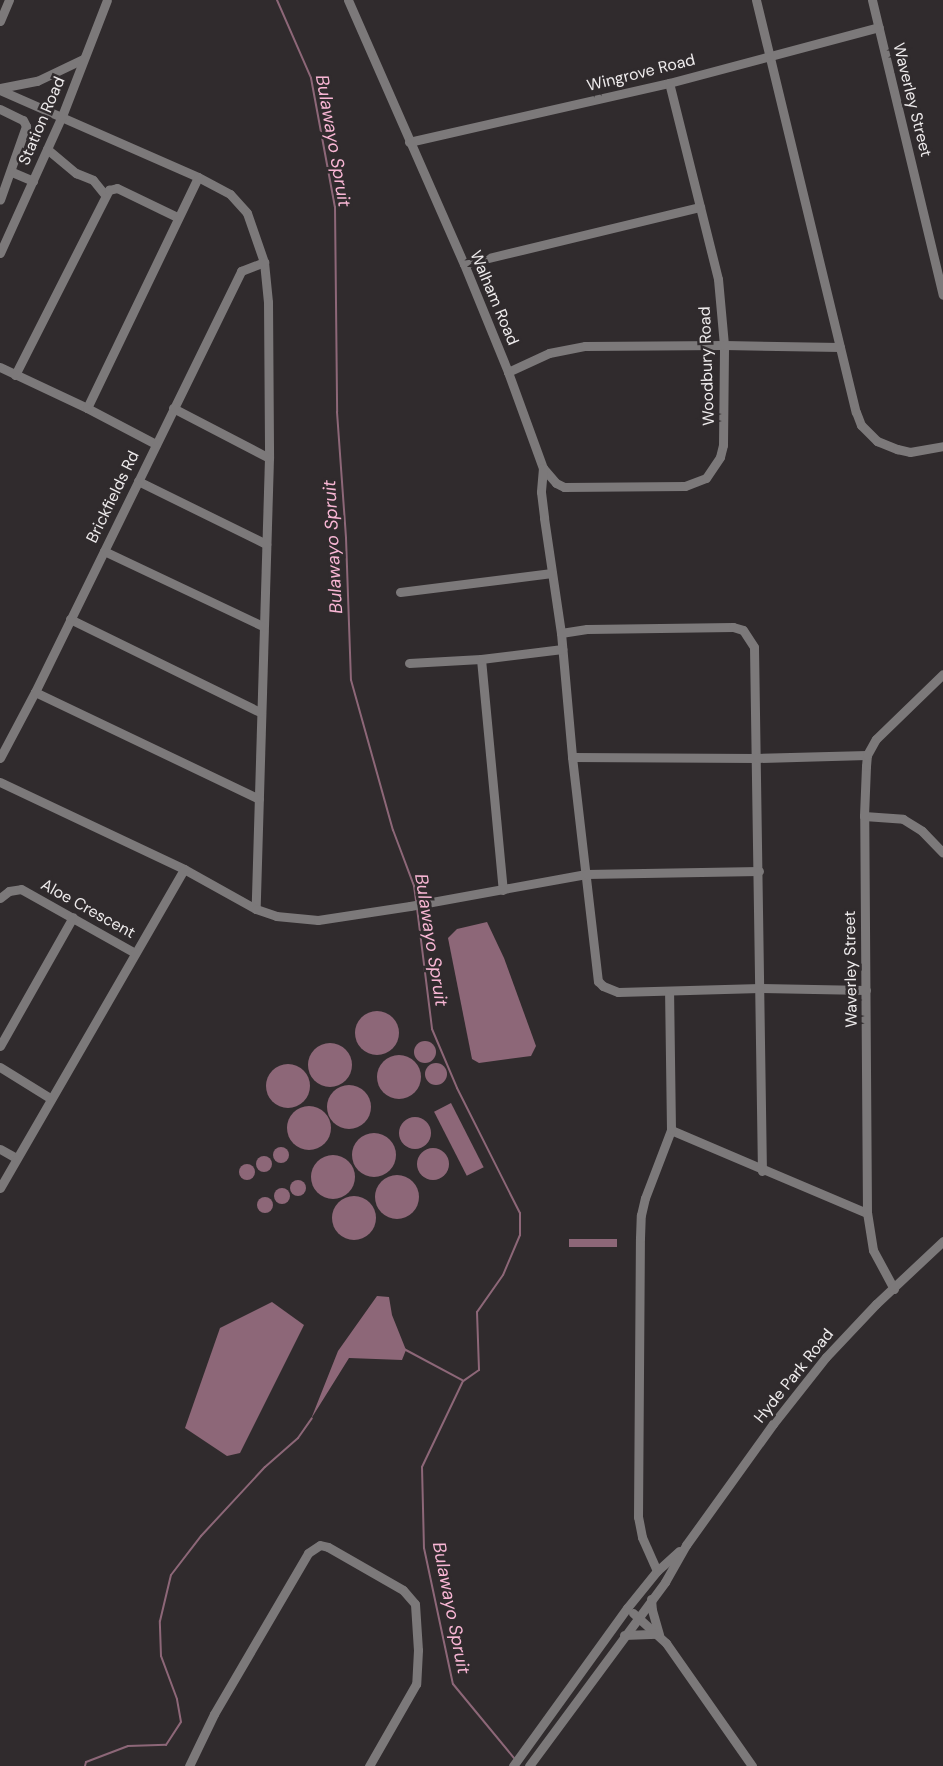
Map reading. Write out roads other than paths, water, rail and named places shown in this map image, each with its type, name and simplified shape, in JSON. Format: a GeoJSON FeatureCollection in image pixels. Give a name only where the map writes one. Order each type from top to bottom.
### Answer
{"type":"FeatureCollection","features":[{"type":"Feature","properties":{"kind":"street"},"geometry":{"type":"LineString","coordinates":[[0,21],[9,0]]}},
{"type":"Feature","properties":{"kind":"street","name":"Station Road"},"geometry":{"type":"LineString","coordinates":[[0,252],[62,116],[107,0]]}},
{"type":"Feature","properties":{"kind":"street","name":"Walham Road"},"geometry":{"type":"LineString","coordinates":[[348,0],[464,264],[508,372],[543,468]]}},
{"type":"Feature","properties":{"kind":"street"},"geometry":{"type":"LineString","coordinates":[[756,0],[856,412],[867,433],[877,441],[897,449],[910,452],[943,446]]}},
{"type":"Feature","properties":{"kind":"street","name":"Waverley Street"},"geometry":{"type":"LineString","coordinates":[[872,0],[943,295]]}},
{"type":"Feature","properties":{"kind":"street","name":"Wingrove Road"},"geometry":{"type":"LineString","coordinates":[[410,142],[669,83],[879,27]]}},
{"type":"Feature","properties":{"kind":"street"},"geometry":{"type":"LineString","coordinates":[[0,89],[37,81],[83,59]]}},
{"type":"Feature","properties":{"kind":"street","name":"Woodbury Road"},"geometry":{"type":"LineString","coordinates":[[543,468],[556,483],[572,488],[686,486],[706,478],[720,458],[723,445],[724,344],[718,279],[669,83]]}},
{"type":"Feature","properties":{"kind":"street"},"geometry":{"type":"LineString","coordinates":[[0,89],[198,177],[230,194],[239,202],[246,213],[264,262],[268,302],[269,458],[260,712],[256,909]]}},
{"type":"Feature","properties":{"kind":"street"},"geometry":{"type":"LineString","coordinates":[[0,109],[22,120],[26,126],[12,172],[0,200]]}},
{"type":"Feature","properties":{"kind":"street"},"geometry":{"type":"LineString","coordinates":[[47,149],[76,172],[92,180],[105,195]]}},
{"type":"Feature","properties":{"kind":"street"},"geometry":{"type":"LineString","coordinates":[[12,172],[33,181]]}},
{"type":"Feature","properties":{"kind":"street"},"geometry":{"type":"LineString","coordinates":[[87,408],[177,217],[198,177]]}},
{"type":"Feature","properties":{"kind":"street"},"geometry":{"type":"LineString","coordinates":[[14,375],[109,190],[117,188],[177,217]]}},
{"type":"Feature","properties":{"kind":"street"},"geometry":{"type":"LineString","coordinates":[[464,264],[700,207]]}},
{"type":"Feature","properties":{"kind":"street","name":"Brickfields Rd"},"geometry":{"type":"LineString","coordinates":[[0,758],[35,692],[241,271],[264,262]]}},
{"type":"Feature","properties":{"kind":"street"},"geometry":{"type":"LineString","coordinates":[[508,372],[549,353],[585,346],[724,344],[840,347]]}},
{"type":"Feature","properties":{"kind":"street"},"geometry":{"type":"LineString","coordinates":[[0,367],[87,408],[156,444]]}},
{"type":"Feature","properties":{"kind":"street"},"geometry":{"type":"LineString","coordinates":[[173,408],[269,458]]}},
{"type":"Feature","properties":{"kind":"street"},"geometry":{"type":"LineString","coordinates":[[543,468],[542,492],[561,633],[572,757],[598,981],[603,986],[618,992],[760,988],[866,990]]}},
{"type":"Feature","properties":{"kind":"street"},"geometry":{"type":"LineString","coordinates":[[138,481],[266,544]]}},
{"type":"Feature","properties":{"kind":"street"},"geometry":{"type":"LineString","coordinates":[[104,551],[263,626]]}},
{"type":"Feature","properties":{"kind":"street"},"geometry":{"type":"LineString","coordinates":[[400,592],[552,574]]}},
{"type":"Feature","properties":{"kind":"street"},"geometry":{"type":"LineString","coordinates":[[70,619],[260,712]]}},
{"type":"Feature","properties":{"kind":"street"},"geometry":{"type":"LineString","coordinates":[[561,633],[587,629],[733,627],[743,630],[751,641],[756,654],[762,1171]]}},
{"type":"Feature","properties":{"kind":"street"},"geometry":{"type":"LineString","coordinates":[[409,663],[481,659],[562,649]]}},
{"type":"Feature","properties":{"kind":"street"},"geometry":{"type":"LineString","coordinates":[[481,659],[503,890]]}},
{"type":"Feature","properties":{"kind":"street"},"geometry":{"type":"LineString","coordinates":[[572,757],[757,758],[867,755],[876,739],[943,674]]}},
{"type":"Feature","properties":{"kind":"street"},"geometry":{"type":"LineString","coordinates":[[35,692],[259,799]]}},
{"type":"Feature","properties":{"kind":"street","name":"Waverley Street"},"geometry":{"type":"LineString","coordinates":[[867,755],[864,816],[867,1213],[873,1250],[894,1289]]}},
{"type":"Feature","properties":{"kind":"street"},"geometry":{"type":"LineString","coordinates":[[0,782],[184,869],[256,909],[276,916],[318,920],[423,904],[586,874],[759,871]]}},
{"type":"Feature","properties":{"kind":"street"},"geometry":{"type":"LineString","coordinates":[[864,816],[903,819],[922,831],[943,853]]}},
{"type":"Feature","properties":{"kind":"street"},"geometry":{"type":"LineString","coordinates":[[0,1188],[50,1098],[184,869]]}},
{"type":"Feature","properties":{"kind":"street","name":"Aloe Crescent"},"geometry":{"type":"LineString","coordinates":[[0,898],[9,891],[21,889],[135,952]]}},
{"type":"Feature","properties":{"kind":"street"},"geometry":{"type":"LineString","coordinates":[[0,1046],[73,917]]}},
{"type":"Feature","properties":{"kind":"street"},"geometry":{"type":"LineString","coordinates":[[657,1571],[642,1537],[638,1517],[640,1238],[641,1215],[645,1198],[671,1130],[669,991]]}},
{"type":"Feature","properties":{"kind":"street"},"geometry":{"type":"LineString","coordinates":[[0,1067],[50,1098]]}},
{"type":"Feature","properties":{"kind":"street"},"geometry":{"type":"LineString","coordinates":[[671,1130],[762,1171],[867,1213]]}},
{"type":"Feature","properties":{"kind":"street"},"geometry":{"type":"LineString","coordinates":[[0,1148],[16,1158]]}},
{"type":"Feature","properties":{"kind":"street","name":"Hyde Park Road"},"geometry":{"type":"LineString","coordinates":[[529,1766],[637,1617],[665,1582],[686,1544],[773,1424],[826,1357],[943,1241]]}},
{"type":"Feature","properties":{"kind":"street","name":"Hyde Park Road"},"geometry":{"type":"LineString","coordinates":[[515,1763],[627,1608],[657,1571],[686,1544]]}},
{"type":"Feature","properties":{"kind":"street"},"geometry":{"type":"LineString","coordinates":[[189,1766],[214,1714],[303,1562],[314,1548],[320,1545],[328,1547],[404,1590],[415,1604],[418,1677],[413,1691],[369,1766]]}},
{"type":"Feature","properties":{"kind":"street"},"geometry":{"type":"LineString","coordinates":[[651,1599],[658,1635]]}},
{"type":"Feature","properties":{"kind":"street"},"geometry":{"type":"LineString","coordinates":[[627,1608],[658,1635],[752,1766]]}},
{"type":"Feature","properties":{"kind":"street"},"geometry":{"type":"LineString","coordinates":[[624,1635],[658,1635]]}},
{"type":"Feature","properties":{"kind":"street"},"geometry":{"type":"LineString","coordinates":[[594,1654],[605,1662]]}},
{"type":"Feature","properties":{"kind":"waterway","name":"Bulawayo Spruit"},"geometry":{"type":"LineString","coordinates":[[277,0],[311,78],[335,207],[337,412],[346,538],[351,680],[393,830],[414,886],[416,901]]}},
{"type":"Feature","properties":{"kind":"waterway","name":"Bulawayo Spruit"},"geometry":{"type":"LineString","coordinates":[[417,908],[432,1029],[457,1088],[520,1213],[520,1235],[503,1275],[477,1312],[479,1370],[463,1381],[422,1467],[424,1548],[453,1684],[514,1758]]}},
{"type":"Feature","properties":{"kind":"waterway"},"geometry":{"type":"LineString","coordinates":[[404,1349],[462,1380]]}},
{"type":"Feature","properties":{"kind":"waterway"},"geometry":{"type":"LineString","coordinates":[[85,1766],[86,1762],[128,1746],[166,1745],[181,1722],[177,1699],[161,1656],[160,1621],[171,1575],[201,1536],[265,1467],[298,1438],[312,1418]]}}]}
